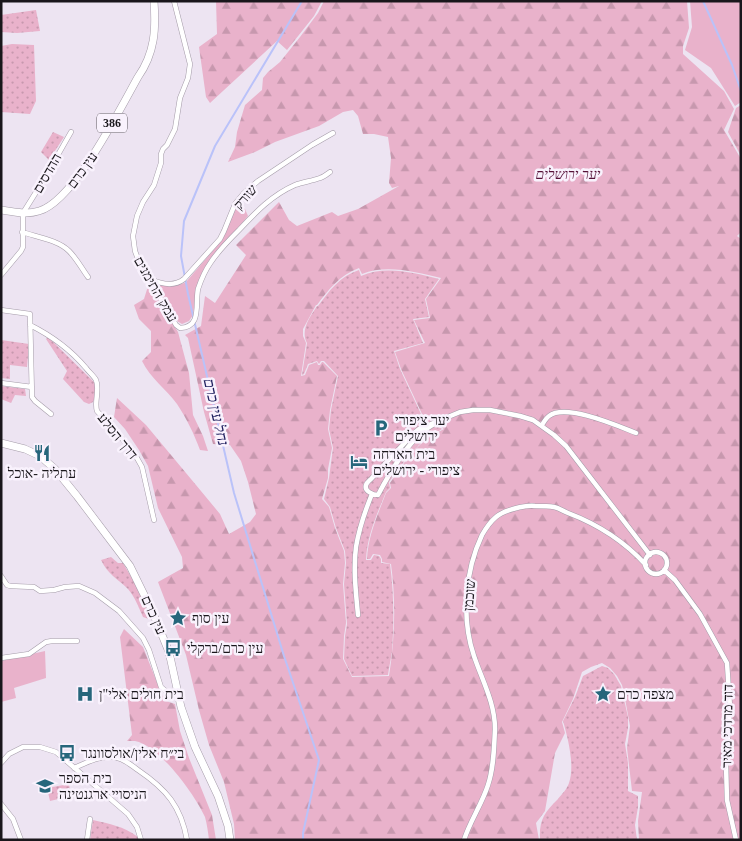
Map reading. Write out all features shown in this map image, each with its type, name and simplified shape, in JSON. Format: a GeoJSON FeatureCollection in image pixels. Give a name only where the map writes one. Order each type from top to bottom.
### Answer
{"type":"FeatureCollection","features":[{"type":"Feature","properties":{"kind":"main road","name":"עין כרם"},"geometry":{"type":"LineString","coordinates":[[1,210],[23,213],[46,208],[66,192],[86,165],[98,148],[145,67],[153,44],[155,31],[154,1]]}},
{"type":"Feature","properties":{"kind":"main road","name":"עין כרם"},"geometry":{"type":"LineString","coordinates":[[1,443],[25,449],[40,456],[49,463],[125,558],[143,591],[166,643],[181,707],[195,747],[218,796],[228,826],[230,840]]}},
{"type":"Feature","properties":{"kind":"street","name":"עמק התימנים"},"geometry":{"type":"LineString","coordinates":[[174,1],[190,64],[188,78],[180,98],[175,129],[168,145],[161,154],[161,163],[154,185],[137,216],[133,236],[135,251],[176,325],[180,328],[189,326],[194,322],[198,289],[210,263],[263,205],[277,194],[296,184],[320,178],[330,172]]}},
{"type":"Feature","properties":{"kind":"street","name":"ההדסים"},"geometry":{"type":"LineString","coordinates":[[23,213],[71,132]]}},
{"type":"Feature","properties":{"kind":"street","name":"שורק"},"geometry":{"type":"LineString","coordinates":[[150,279],[172,285],[179,284],[220,240],[235,204],[244,193],[258,181],[312,145],[334,133]]}},
{"type":"Feature","properties":{"kind":"street"},"geometry":{"type":"LineString","coordinates":[[1,275],[21,251],[23,213]]}},
{"type":"Feature","properties":{"kind":"street"},"geometry":{"type":"LineString","coordinates":[[22,232],[65,247],[71,252],[88,277]]}},
{"type":"Feature","properties":{"kind":"street"},"geometry":{"type":"LineString","coordinates":[[1,310],[30,314],[32,398],[51,414]]}},
{"type":"Feature","properties":{"kind":"street","name":"דרך הסלע"},"geometry":{"type":"LineString","coordinates":[[30,325],[60,342],[96,380],[97,396],[95,406],[97,411],[133,451],[142,467],[154,520]]}},
{"type":"Feature","properties":{"kind":"street"},"geometry":{"type":"LineString","coordinates":[[1,383],[32,387]]}},
{"type":"Feature","properties":{"kind":"street"},"geometry":{"type":"LineString","coordinates":[[439,421],[420,434],[400,458],[378,496],[366,489],[370,479],[419,429],[460,412],[473,410],[490,410],[520,416],[542,425],[566,446],[650,554]]}},
{"type":"Feature","properties":{"kind":"street"},"geometry":{"type":"LineString","coordinates":[[542,425],[549,416],[558,412],[575,412],[606,421],[636,433]]}},
{"type":"Feature","properties":{"kind":"street"},"geometry":{"type":"LineString","coordinates":[[358,615],[355,574],[356,547],[363,516],[372,494]]}},
{"type":"Feature","properties":{"kind":"street","name":"שוכמן"},"geometry":{"type":"LineString","coordinates":[[464,840],[488,784],[494,753],[494,710],[474,655],[467,622],[468,584],[472,562],[486,529],[503,512],[531,505],[554,507],[604,531],[624,545],[646,565]]}},
{"type":"Feature","properties":{"kind":"street"},"geometry":{"type":"LineString","coordinates":[[656,552],[665,557],[667,564],[662,572],[655,574],[649,571],[646,559],[650,554],[656,552]]}},
{"type":"Feature","properties":{"kind":"street","name":"דוד מרדכי מאיר"},"geometry":{"type":"LineString","coordinates":[[664,570],[675,580],[700,614],[727,663],[730,707],[726,764],[727,800],[736,840]]}},
{"type":"Feature","properties":{"kind":"street"},"geometry":{"type":"LineString","coordinates":[[1,576],[7,585],[10,586],[34,587],[40,591],[79,586],[106,600],[119,611],[143,638],[161,687],[167,692],[178,692]]}},
{"type":"Feature","properties":{"kind":"street"},"geometry":{"type":"LineString","coordinates":[[1,658],[29,654],[46,642],[77,641]]}},
{"type":"Feature","properties":{"kind":"street"},"geometry":{"type":"LineString","coordinates":[[1,763],[8,754],[23,747],[40,747],[56,752],[128,814],[137,827],[141,840]]}},
{"type":"Feature","properties":{"kind":"street"},"geometry":{"type":"LineString","coordinates":[[74,768],[92,760],[110,757],[119,758],[131,765],[162,788],[174,803],[183,822],[187,840]]}},
{"type":"Feature","properties":{"kind":"street"},"geometry":{"type":"LineString","coordinates":[[1,804],[13,819],[21,840]]}},
{"type":"Feature","properties":{"kind":"street"},"geometry":{"type":"LineString","coordinates":[[87,840],[90,819]]}},
{"type":"Feature","properties":{"kind":"green space"},"geometry":{"type":"Polygon","coordinates":[[[216,1],[322,1],[314,16],[287,50],[277,41],[210,103],[206,97],[199,47],[217,34],[216,1]]]}},
{"type":"Feature","properties":{"kind":"green space","name":"יער ירושלים"},"geometry":{"type":"Polygon","coordinates":[[[324,1],[687,1],[689,28],[683,46],[683,54],[724,91],[734,109],[724,130],[741,159],[741,232],[737,236],[741,239],[741,840],[639,840],[638,821],[642,792],[632,791],[627,748],[630,726],[624,693],[617,676],[602,663],[582,672],[573,699],[562,722],[565,733],[555,753],[545,811],[536,823],[539,840],[235,840],[234,824],[224,782],[209,745],[186,655],[158,582],[183,568],[182,557],[158,508],[148,466],[125,429],[114,417],[117,398],[146,425],[220,514],[229,534],[250,522],[256,514],[241,461],[230,445],[213,444],[188,338],[185,335],[201,326],[205,296],[215,303],[246,255],[236,245],[279,202],[289,220],[297,226],[332,212],[338,216],[358,209],[399,186],[392,188],[389,183],[391,158],[388,137],[363,134],[358,116],[353,110],[343,112],[319,126],[228,162],[235,147],[237,132],[245,105],[262,90],[263,78],[280,62],[318,13],[324,1]],[[359,268],[346,274],[335,283],[316,305],[303,329],[306,343],[301,376],[305,375],[309,365],[317,362],[320,365],[323,362],[337,376],[328,429],[332,448],[328,478],[322,499],[329,507],[344,551],[343,584],[346,623],[343,659],[352,677],[389,676],[394,620],[391,564],[382,562],[380,555],[373,554],[370,559],[367,559],[369,542],[386,493],[391,488],[390,483],[408,458],[424,441],[444,429],[422,414],[395,352],[425,343],[414,320],[430,318],[426,299],[441,278],[411,271],[391,269],[362,274],[359,268]]]}},
{"type":"Feature","properties":{"kind":"green space"},"geometry":{"type":"Polygon","coordinates":[[[690,1],[741,1],[741,102],[735,106],[711,68],[685,50],[692,27],[690,1]]]}},
{"type":"Feature","properties":{"kind":"green space"},"geometry":{"type":"Polygon","coordinates":[[[36,10],[40,31],[1,32],[1,15],[36,10]]]}},
{"type":"Feature","properties":{"kind":"green space"},"geometry":{"type":"Polygon","coordinates":[[[12,44],[34,45],[36,101],[30,114],[1,112],[1,46],[12,44]]]}},
{"type":"Feature","properties":{"kind":"green space"},"geometry":{"type":"Polygon","coordinates":[[[741,105],[741,156],[728,132],[736,108],[741,105]]]}},
{"type":"Feature","properties":{"kind":"green space"},"geometry":{"type":"Polygon","coordinates":[[[53,132],[64,137],[49,160],[41,152],[53,132]]]}},
{"type":"Feature","properties":{"kind":"green space"},"geometry":{"type":"Polygon","coordinates":[[[240,204],[248,216],[205,267],[197,285],[193,315],[189,321],[182,324],[177,321],[156,285],[175,286],[186,282],[222,240],[235,210],[240,204]]]}},
{"type":"Feature","properties":{"kind":"green space"},"geometry":{"type":"Polygon","coordinates":[[[359,270],[361,276],[380,271],[400,271],[439,279],[425,299],[429,317],[413,319],[423,343],[394,351],[400,369],[421,414],[442,429],[418,446],[389,482],[390,488],[386,492],[379,509],[368,542],[366,560],[371,560],[374,555],[379,556],[381,563],[390,564],[393,619],[392,651],[388,675],[352,676],[344,659],[347,624],[344,584],[345,551],[330,507],[324,499],[333,448],[329,429],[338,376],[324,361],[321,361],[319,364],[317,361],[308,364],[302,375],[307,343],[305,328],[309,319],[317,306],[336,285],[346,276],[359,270]]]}},
{"type":"Feature","properties":{"kind":"green space"},"geometry":{"type":"Polygon","coordinates":[[[149,283],[178,332],[189,373],[193,415],[208,451],[200,450],[177,404],[149,373],[142,361],[151,352],[151,331],[139,319],[134,305],[144,299],[149,283]]]}},
{"type":"Feature","properties":{"kind":"green space"},"geometry":{"type":"Polygon","coordinates":[[[48,337],[95,383],[96,395],[93,402],[89,404],[84,402],[63,379],[67,371],[46,339],[48,337]]]}},
{"type":"Feature","properties":{"kind":"green space"},"geometry":{"type":"Polygon","coordinates":[[[1,340],[29,344],[27,367],[10,365],[10,379],[1,378],[1,340]]]}},
{"type":"Feature","properties":{"kind":"green space"},"geometry":{"type":"Polygon","coordinates":[[[1,386],[25,389],[26,396],[15,395],[11,403],[1,399],[1,386]]]}},
{"type":"Feature","properties":{"kind":"green space"},"geometry":{"type":"Polygon","coordinates":[[[111,557],[118,563],[123,563],[152,620],[143,617],[130,592],[110,573],[101,560],[111,557]]]}},
{"type":"Feature","properties":{"kind":"green space"},"geometry":{"type":"Polygon","coordinates":[[[124,629],[143,647],[166,701],[175,704],[180,731],[189,758],[212,815],[216,840],[209,840],[205,817],[176,773],[165,761],[145,745],[135,741],[127,741],[132,735],[120,637],[124,629]]]}},
{"type":"Feature","properties":{"kind":"green space"},"geometry":{"type":"Polygon","coordinates":[[[45,651],[46,678],[14,688],[16,698],[1,702],[1,661],[45,651]]]}},
{"type":"Feature","properties":{"kind":"green space"},"geometry":{"type":"Polygon","coordinates":[[[602,666],[608,668],[614,674],[621,686],[628,717],[625,744],[628,763],[628,791],[638,796],[635,825],[637,840],[540,840],[540,827],[543,817],[566,789],[571,776],[570,752],[563,721],[583,676],[602,666]]]}},
{"type":"Feature","properties":{"kind":"green space"},"geometry":{"type":"Polygon","coordinates":[[[69,784],[71,796],[50,801],[47,788],[69,784]]]}},
{"type":"Feature","properties":{"kind":"green space"},"geometry":{"type":"Polygon","coordinates":[[[93,820],[122,828],[138,837],[138,840],[90,840],[93,820]]]}},
{"type":"Feature","properties":{"kind":"waterway","name":"נחל עין כרם"},"geometry":{"type":"LineString","coordinates":[[302,1],[215,146],[184,221],[181,256],[234,493],[284,656],[319,760],[303,840]]}},
{"type":"Feature","properties":{"kind":"waterway"},"geometry":{"type":"LineString","coordinates":[[703,1],[732,65],[741,91]]}},
{"type":"Feature","properties":{"kind":"place","name":"יער ציפורי ירושלים"},"geometry":{"type":"Point","coordinates":[381,428]}},
{"type":"Feature","properties":{"kind":"place","name":"עתליה -אוכל"},"geometry":{"type":"Point","coordinates":[42,453]}},
{"type":"Feature","properties":{"kind":"place","name":"בית הארחה ציפורי - ירושלים"},"geometry":{"type":"Point","coordinates":[359,462]}},
{"type":"Feature","properties":{"kind":"place","name":"עין סוף"},"geometry":{"type":"Point","coordinates":[178,618]}},
{"type":"Feature","properties":{"kind":"place","name":"עין כרם/ברקלי"},"geometry":{"type":"Point","coordinates":[173,648]}},
{"type":"Feature","properties":{"kind":"place","name":"בית חולים אלי\"ן"},"geometry":{"type":"Point","coordinates":[85,694]}},
{"type":"Feature","properties":{"kind":"place","name":"מצפה כרם"},"geometry":{"type":"Point","coordinates":[603,694]}},
{"type":"Feature","properties":{"kind":"place","name":"בי״ח אלין/אולסוונגר"},"geometry":{"type":"Point","coordinates":[67,753]}},
{"type":"Feature","properties":{"kind":"place","name":"בית הספר הניסויי ארגנטינה"},"geometry":{"type":"Point","coordinates":[45,786]}}]}
